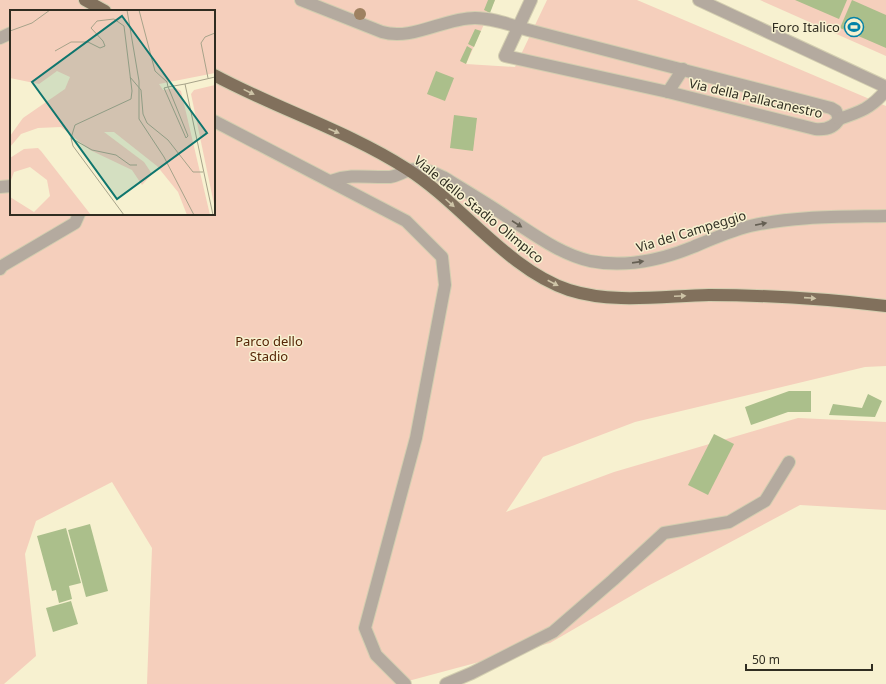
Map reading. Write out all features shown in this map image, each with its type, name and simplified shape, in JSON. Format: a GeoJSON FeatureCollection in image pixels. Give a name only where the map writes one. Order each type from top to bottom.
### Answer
{"type":"FeatureCollection","features":[{"type":"Feature","properties":{"kind":"main road"},"geometry":{"type":"LineString","coordinates":[[85,0],[103,10]]}},
{"type":"Feature","properties":{"kind":"main road","name":"Viale dello Stadio Olimpico"},"geometry":{"type":"LineString","coordinates":[[215,75],[273,104],[368,146],[409,170],[434,189],[524,267],[568,290],[591,295],[619,297],[702,295],[786,296],[886,306]]}},
{"type":"Feature","properties":{"kind":"street","name":"Via della Pallacanestro"},"geometry":{"type":"LineString","coordinates":[[300,0],[389,34],[409,33],[442,24],[474,18],[487,18],[519,28],[831,108],[836,111],[839,118],[837,122],[827,128],[815,129],[668,92],[505,56],[519,28],[531,0]]}},
{"type":"Feature","properties":{"kind":"street"},"geometry":{"type":"LineString","coordinates":[[699,0],[886,88],[870,107],[860,112],[839,118]]}},
{"type":"Feature","properties":{"kind":"street"},"geometry":{"type":"LineString","coordinates":[[0,38],[10,33]]}},
{"type":"Feature","properties":{"kind":"street"},"geometry":{"type":"LineString","coordinates":[[668,92],[683,69]]}},
{"type":"Feature","properties":{"kind":"street"},"geometry":{"type":"LineString","coordinates":[[215,121],[406,221],[442,257],[445,285],[416,438],[366,628],[376,655],[405,684]]}},
{"type":"Feature","properties":{"kind":"street"},"geometry":{"type":"LineString","coordinates":[[332,182],[343,178],[357,176],[396,176],[409,170]]}},
{"type":"Feature","properties":{"kind":"street","name":"Via del Campeggio"},"geometry":{"type":"LineString","coordinates":[[409,170],[426,170],[438,174],[562,250],[589,261],[608,263],[632,263],[659,258],[734,231],[770,222],[886,216]]}},
{"type":"Feature","properties":{"kind":"street"},"geometry":{"type":"LineString","coordinates":[[0,187],[10,186]]}},
{"type":"Feature","properties":{"kind":"street"},"geometry":{"type":"LineString","coordinates":[[0,269],[2,266],[75,223],[79,215]]}},
{"type":"Feature","properties":{"kind":"street"},"geometry":{"type":"LineString","coordinates":[[446,684],[472,673],[553,632],[613,580],[664,532],[729,522],[765,501],[789,462]]}},
{"type":"Feature","properties":{"kind":"green space","name":"Parco dello Stadio"},"geometry":{"type":"Polygon","coordinates":[[[0,0],[495,0],[466,64],[515,67],[547,0],[637,0],[886,106],[886,366],[865,367],[635,422],[543,457],[506,512],[614,472],[798,418],[886,422],[886,510],[800,505],[648,586],[550,643],[397,684],[147,684],[152,548],[112,482],[36,521],[25,554],[36,656],[4,684],[0,684],[0,0]]]}},
{"type":"Feature","properties":{"kind":"green space","name":"Foro Italico"},"geometry":{"type":"Polygon","coordinates":[[[760,0],[886,0],[886,56],[760,0]]]}},
{"type":"Feature","properties":{"kind":"building"},"geometry":{"type":"Polygon","coordinates":[[[488,0],[495,0],[490,13],[484,10],[488,0]]]}},
{"type":"Feature","properties":{"kind":"building"},"geometry":{"type":"Polygon","coordinates":[[[795,0],[847,0],[839,19],[795,0]]]}},
{"type":"Feature","properties":{"kind":"building"},"geometry":{"type":"Polygon","coordinates":[[[852,0],[886,15],[886,48],[840,28],[852,0]]]}},
{"type":"Feature","properties":{"kind":"building"},"geometry":{"type":"Polygon","coordinates":[[[475,29],[481,31],[474,47],[468,44],[475,29]]]}},
{"type":"Feature","properties":{"kind":"building"},"geometry":{"type":"Polygon","coordinates":[[[467,46],[472,49],[466,64],[460,61],[467,46]]]}},
{"type":"Feature","properties":{"kind":"building"},"geometry":{"type":"Polygon","coordinates":[[[436,71],[454,78],[445,101],[427,94],[436,71]]]}},
{"type":"Feature","properties":{"kind":"building"},"geometry":{"type":"Polygon","coordinates":[[[454,115],[477,118],[473,151],[450,148],[454,115]]]}},
{"type":"Feature","properties":{"kind":"building"},"geometry":{"type":"Polygon","coordinates":[[[789,391],[811,391],[811,412],[788,412],[751,425],[745,407],[789,391]]]}},
{"type":"Feature","properties":{"kind":"building"},"geometry":{"type":"Polygon","coordinates":[[[868,394],[882,401],[875,417],[829,415],[833,404],[862,408],[868,394]]]}},
{"type":"Feature","properties":{"kind":"building"},"geometry":{"type":"Polygon","coordinates":[[[714,434],[734,444],[708,495],[688,485],[714,434]]]}},
{"type":"Feature","properties":{"kind":"building"},"geometry":{"type":"Polygon","coordinates":[[[90,524],[108,591],[86,597],[68,530],[90,524]]]}},
{"type":"Feature","properties":{"kind":"building"},"geometry":{"type":"Polygon","coordinates":[[[66,528],[81,583],[69,586],[72,599],[59,603],[56,590],[52,591],[37,536],[66,528]]]}},
{"type":"Feature","properties":{"kind":"building"},"geometry":{"type":"Polygon","coordinates":[[[71,601],[78,624],[53,632],[46,608],[71,601]]]}},
{"type":"Feature","properties":{"kind":"place","name":"Foro Italico"},"geometry":{"type":"Point","coordinates":[854,27]}}]}
